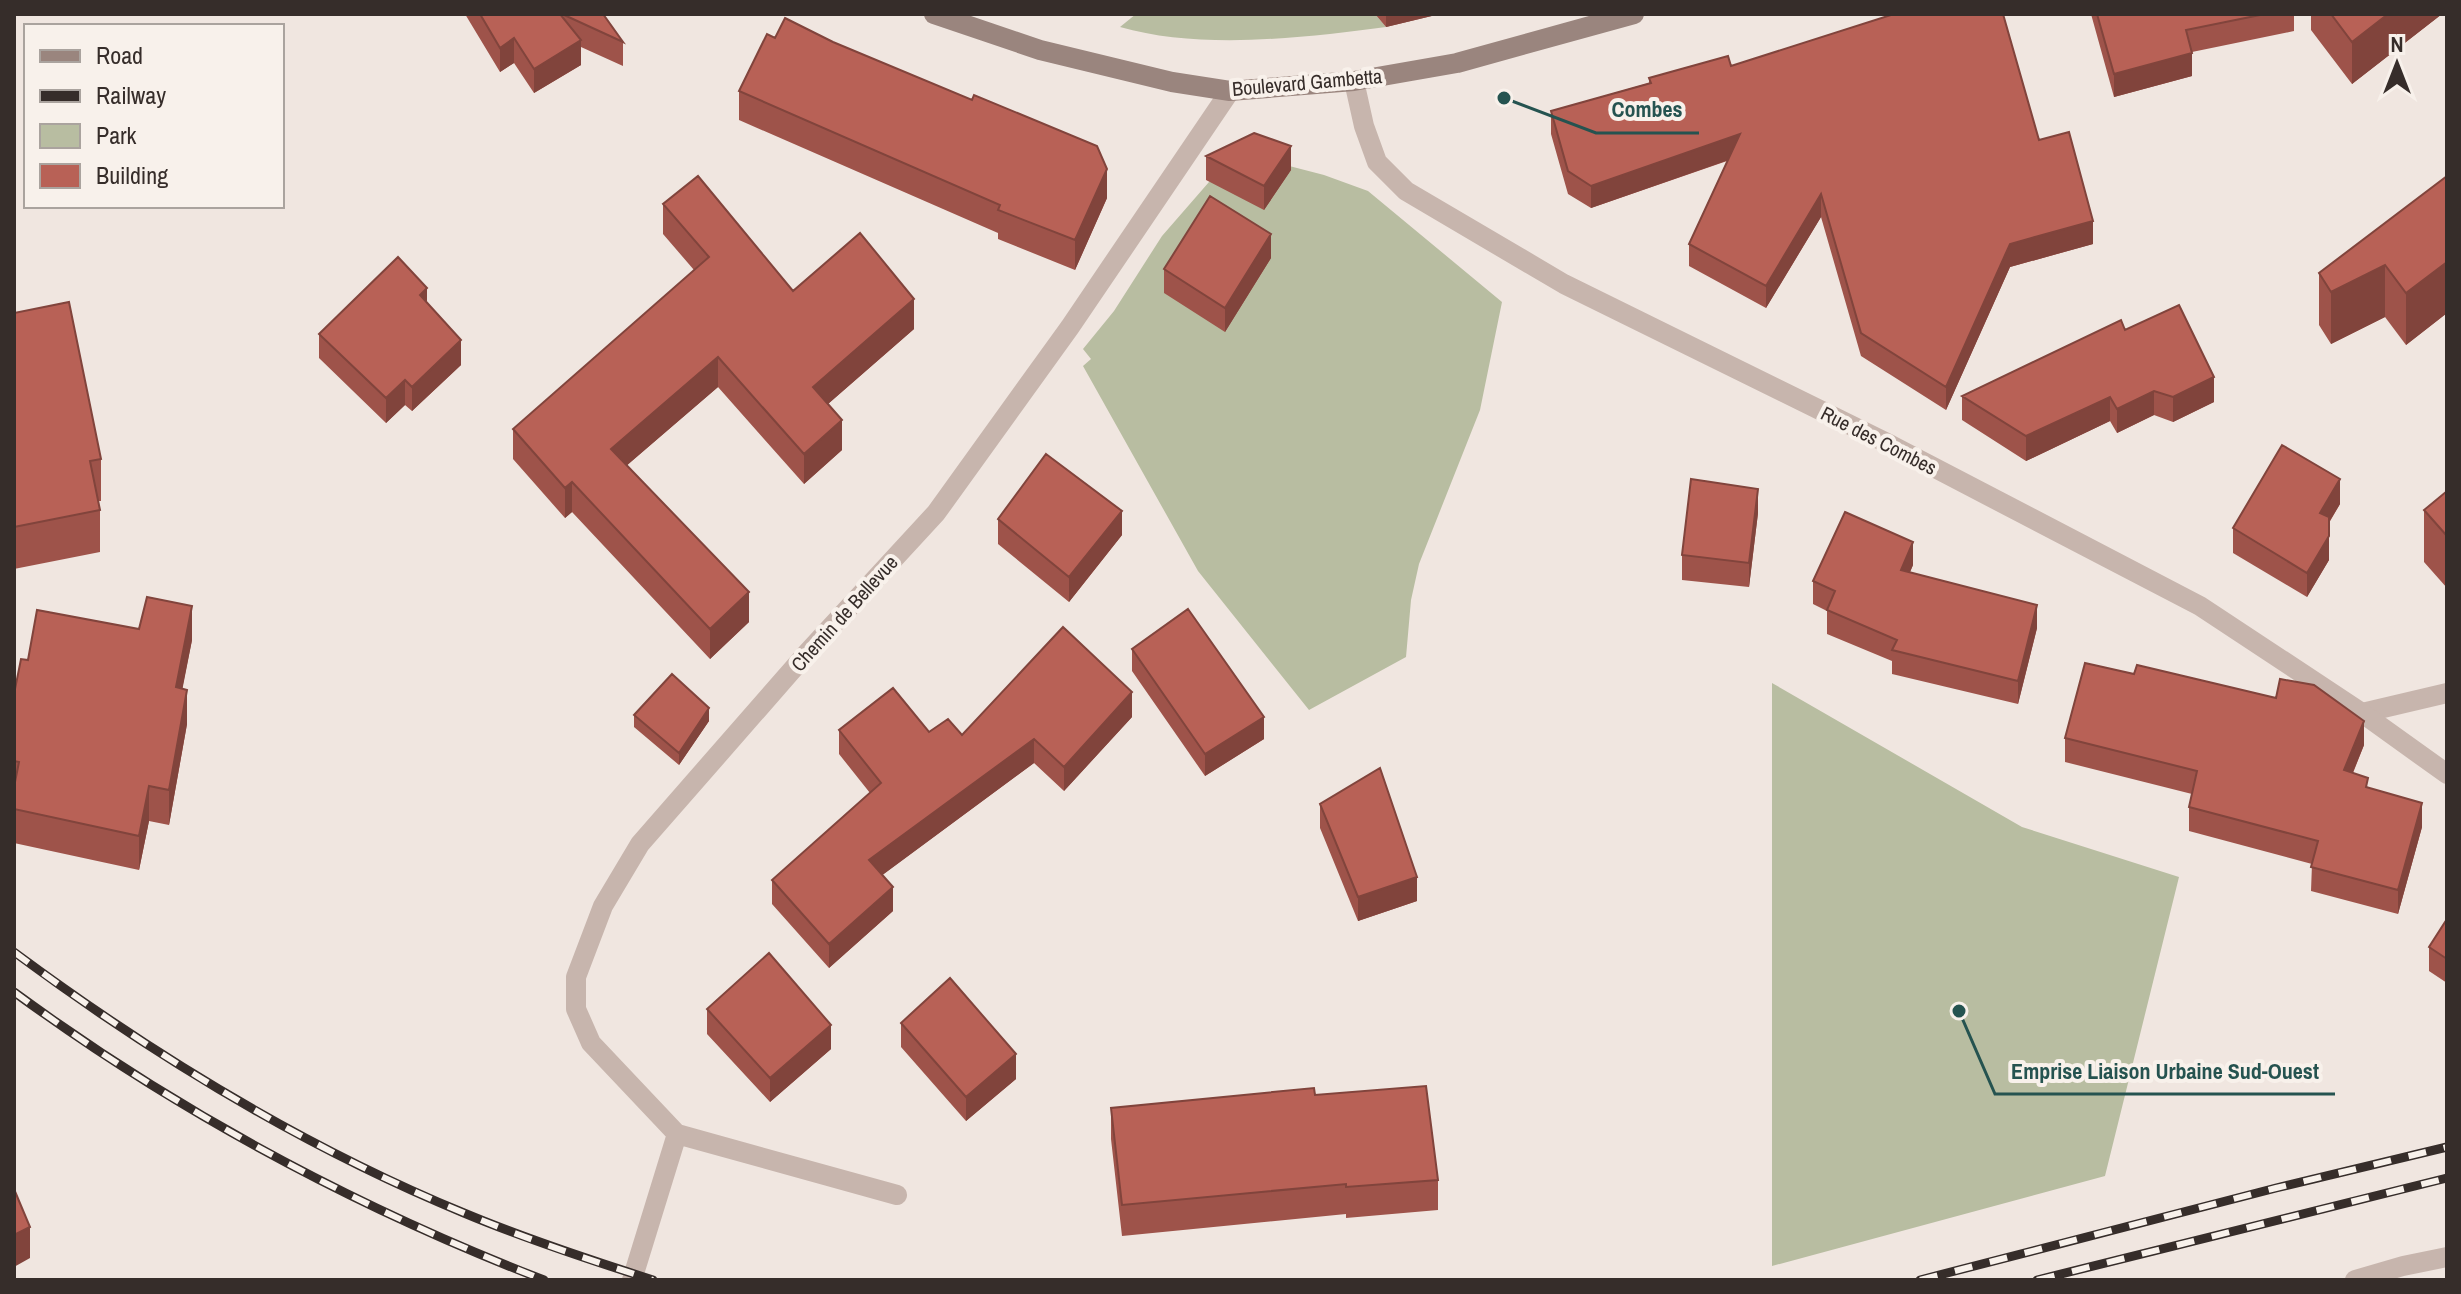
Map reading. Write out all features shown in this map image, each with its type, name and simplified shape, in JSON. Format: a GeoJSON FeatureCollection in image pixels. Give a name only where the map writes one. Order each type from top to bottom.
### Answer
{"type":"FeatureCollection","features":[{"type":"Feature","properties":{"kind":"main road","name":"Boulevard Gambetta"},"geometry":{"type":"LineString","coordinates":[[934,14],[1040,50],[1172,82],[1230,91],[1354,81],[1457,63],[1634,14]]}},
{"type":"Feature","properties":{"kind":"street","name":"Rue des Combes"},"geometry":{"type":"LineString","coordinates":[[1354,81],[1364,126],[1377,162],[1406,191],[1564,284],[1905,452],[2200,606],[2362,713],[2447,774]]}},
{"type":"Feature","properties":{"kind":"street","name":"Chemin de Bellevue"},"geometry":{"type":"LineString","coordinates":[[677,1134],[591,1043],[576,1009],[576,977],[603,906],[640,844],[807,653],[936,513],[1070,327],[1230,91]]}},
{"type":"Feature","properties":{"kind":"street"},"geometry":{"type":"LineString","coordinates":[[2362,713],[2447,693]]}},
{"type":"Feature","properties":{"kind":"street"},"geometry":{"type":"LineString","coordinates":[[632,1280],[677,1134],[897,1195]]}},
{"type":"Feature","properties":{"kind":"street"},"geometry":{"type":"LineString","coordinates":[[2355,1280],[2447,1257]]}},
{"type":"Feature","properties":{"kind":"green space"},"geometry":{"type":"Polygon","coordinates":[[[1136,14],[1375,14],[1386,27],[1287,38],[1218,40],[1151,34],[1120,27],[1136,14]]]}},
{"type":"Feature","properties":{"kind":"green space"},"geometry":{"type":"Polygon","coordinates":[[[1254,157],[1324,175],[1368,191],[1502,302],[1480,410],[1419,564],[1411,600],[1406,657],[1309,710],[1198,571],[1083,366],[1091,359],[1083,349],[1114,311],[1162,236],[1209,182],[1254,157]]]}},
{"type":"Feature","properties":{"kind":"green space"},"geometry":{"type":"Polygon","coordinates":[[[1772,683],[2022,827],[2179,877],[2105,1176],[1772,1266],[1772,683]]]}},
{"type":"Feature","properties":{"kind":"building"},"geometry":{"type":"Polygon","coordinates":[[[480,14],[560,14],[581,40],[534,69],[514,38],[500,48],[480,14]]]}},
{"type":"Feature","properties":{"kind":"building"},"geometry":{"type":"Polygon","coordinates":[[[562,14],[603,14],[623,42],[562,14]]]}},
{"type":"Feature","properties":{"kind":"building"},"geometry":{"type":"Polygon","coordinates":[[[1894,14],[2003,14],[2039,140],[2069,132],[2093,221],[2010,244],[1946,387],[1861,333],[1821,194],[1766,286],[1689,244],[1740,134],[1591,186],[1568,171],[1551,111],[1651,83],[1649,78],[1728,56],[1731,66],[1894,14]]]}},
{"type":"Feature","properties":{"kind":"building"},"geometry":{"type":"Polygon","coordinates":[[[2097,14],[2265,14],[2186,30],[2192,53],[2114,74],[2097,14]]]}},
{"type":"Feature","properties":{"kind":"building"},"geometry":{"type":"Polygon","coordinates":[[[2331,14],[2388,14],[2352,42],[2331,14]]]}},
{"type":"Feature","properties":{"kind":"building"},"geometry":{"type":"Polygon","coordinates":[[[785,18],[833,42],[972,100],[974,95],[1097,146],[1107,169],[1075,240],[998,210],[1000,205],[739,91],[767,34],[775,38],[785,18]]]}},
{"type":"Feature","properties":{"kind":"building"},"geometry":{"type":"Polygon","coordinates":[[[1254,133],[1291,146],[1264,186],[1206,156],[1254,133]]]}},
{"type":"Feature","properties":{"kind":"building"},"geometry":{"type":"Polygon","coordinates":[[[698,176],[793,291],[860,233],[914,299],[813,387],[842,420],[804,454],[718,357],[611,449],[749,592],[710,629],[572,482],[565,488],[513,429],[709,257],[663,204],[698,176]]]}},
{"type":"Feature","properties":{"kind":"building"},"geometry":{"type":"Polygon","coordinates":[[[2447,176],[2447,262],[2406,293],[2385,265],[2331,292],[2319,273],[2447,176]]]}},
{"type":"Feature","properties":{"kind":"building"},"geometry":{"type":"Polygon","coordinates":[[[1210,196],[1271,234],[1225,308],[1164,269],[1210,196]]]}},
{"type":"Feature","properties":{"kind":"building"},"geometry":{"type":"Polygon","coordinates":[[[398,257],[427,288],[420,295],[461,340],[412,387],[405,380],[386,398],[319,334],[398,257]]]}},
{"type":"Feature","properties":{"kind":"building"},"geometry":{"type":"Polygon","coordinates":[[[69,302],[101,459],[90,461],[100,510],[14,527],[14,313],[69,302]]]}},
{"type":"Feature","properties":{"kind":"building"},"geometry":{"type":"Polygon","coordinates":[[[2179,305],[2214,377],[2173,397],[2154,391],[2117,409],[2110,397],[2026,436],[1962,396],[2121,320],[2125,330],[2179,305]]]}},
{"type":"Feature","properties":{"kind":"building"},"geometry":{"type":"Polygon","coordinates":[[[2282,445],[2340,479],[2320,513],[2329,517],[2329,536],[2307,573],[2233,528],[2282,445]]]}},
{"type":"Feature","properties":{"kind":"building"},"geometry":{"type":"Polygon","coordinates":[[[1046,454],[1122,511],[1069,577],[998,519],[1046,454]]]}},
{"type":"Feature","properties":{"kind":"building"},"geometry":{"type":"Polygon","coordinates":[[[1691,479],[1758,489],[1749,563],[1682,555],[1691,479]]]}},
{"type":"Feature","properties":{"kind":"building"},"geometry":{"type":"Polygon","coordinates":[[[2447,491],[2447,536],[2424,510],[2447,491]]]}},
{"type":"Feature","properties":{"kind":"building"},"geometry":{"type":"Polygon","coordinates":[[[1845,512],[1913,542],[1901,570],[2037,605],[2018,681],[1892,650],[1897,640],[1827,610],[1835,591],[1813,581],[1845,512]]]}},
{"type":"Feature","properties":{"kind":"building"},"geometry":{"type":"Polygon","coordinates":[[[147,597],[192,606],[176,687],[187,690],[169,790],[149,786],[139,836],[14,809],[19,762],[14,761],[14,694],[21,659],[28,660],[37,610],[139,629],[147,597]]]}},
{"type":"Feature","properties":{"kind":"building"},"geometry":{"type":"Polygon","coordinates":[[[1188,609],[1264,717],[1205,754],[1132,649],[1188,609]]]}},
{"type":"Feature","properties":{"kind":"building"},"geometry":{"type":"Polygon","coordinates":[[[1063,627],[1132,692],[1064,767],[1034,739],[869,860],[893,887],[829,944],[772,880],[881,783],[839,730],[893,688],[929,732],[948,719],[962,735],[1063,627]]]}},
{"type":"Feature","properties":{"kind":"building"},"geometry":{"type":"Polygon","coordinates":[[[2085,663],[2134,674],[2137,665],[2276,698],[2280,679],[2314,685],[2364,721],[2344,770],[2368,778],[2366,787],[2422,803],[2398,890],[2311,867],[2318,841],[2189,807],[2197,771],[2065,738],[2085,663]]]}},
{"type":"Feature","properties":{"kind":"building"},"geometry":{"type":"Polygon","coordinates":[[[672,674],[709,708],[679,753],[634,715],[672,674]]]}},
{"type":"Feature","properties":{"kind":"building"},"geometry":{"type":"Polygon","coordinates":[[[1380,768],[1417,877],[1358,897],[1320,804],[1380,768]]]}},
{"type":"Feature","properties":{"kind":"building"},"geometry":{"type":"Polygon","coordinates":[[[2447,919],[2447,959],[2429,947],[2447,919]]]}},
{"type":"Feature","properties":{"kind":"building"},"geometry":{"type":"Polygon","coordinates":[[[769,953],[831,1025],[770,1078],[707,1009],[769,953]]]}},
{"type":"Feature","properties":{"kind":"building"},"geometry":{"type":"Polygon","coordinates":[[[950,978],[1016,1054],[966,1097],[901,1023],[950,978]]]}},
{"type":"Feature","properties":{"kind":"building"},"geometry":{"type":"Polygon","coordinates":[[[1426,1086],[1438,1180],[1346,1187],[1346,1184],[1122,1205],[1111,1108],[1314,1088],[1315,1095],[1426,1086]]]}},
{"type":"Feature","properties":{"kind":"building"},"geometry":{"type":"Polygon","coordinates":[[[14,1189],[30,1227],[14,1235],[14,1189]]]}},
{"type":"Feature","properties":{"kind":"railway"},"geometry":{"type":"LineString","coordinates":[[14,952],[175,1062],[288,1129],[346,1159],[487,1223],[653,1280]]}},
{"type":"Feature","properties":{"kind":"railway"},"geometry":{"type":"LineString","coordinates":[[14,992],[139,1077],[270,1154],[405,1221],[544,1280]]}},
{"type":"Feature","properties":{"kind":"railway"},"geometry":{"type":"LineString","coordinates":[[1920,1280],[2447,1147]]}},
{"type":"Feature","properties":{"kind":"railway"},"geometry":{"type":"LineString","coordinates":[[2037,1280],[2447,1178]]}},
{"type":"Feature","properties":{"kind":"place","name":"Combes"},"geometry":{"type":"Point","coordinates":[1504,98]}},
{"type":"Feature","properties":{"kind":"place","name":"Emprise Liaison Urbaine Sud-Ouest"},"geometry":{"type":"Point","coordinates":[1959,1011]}}]}
